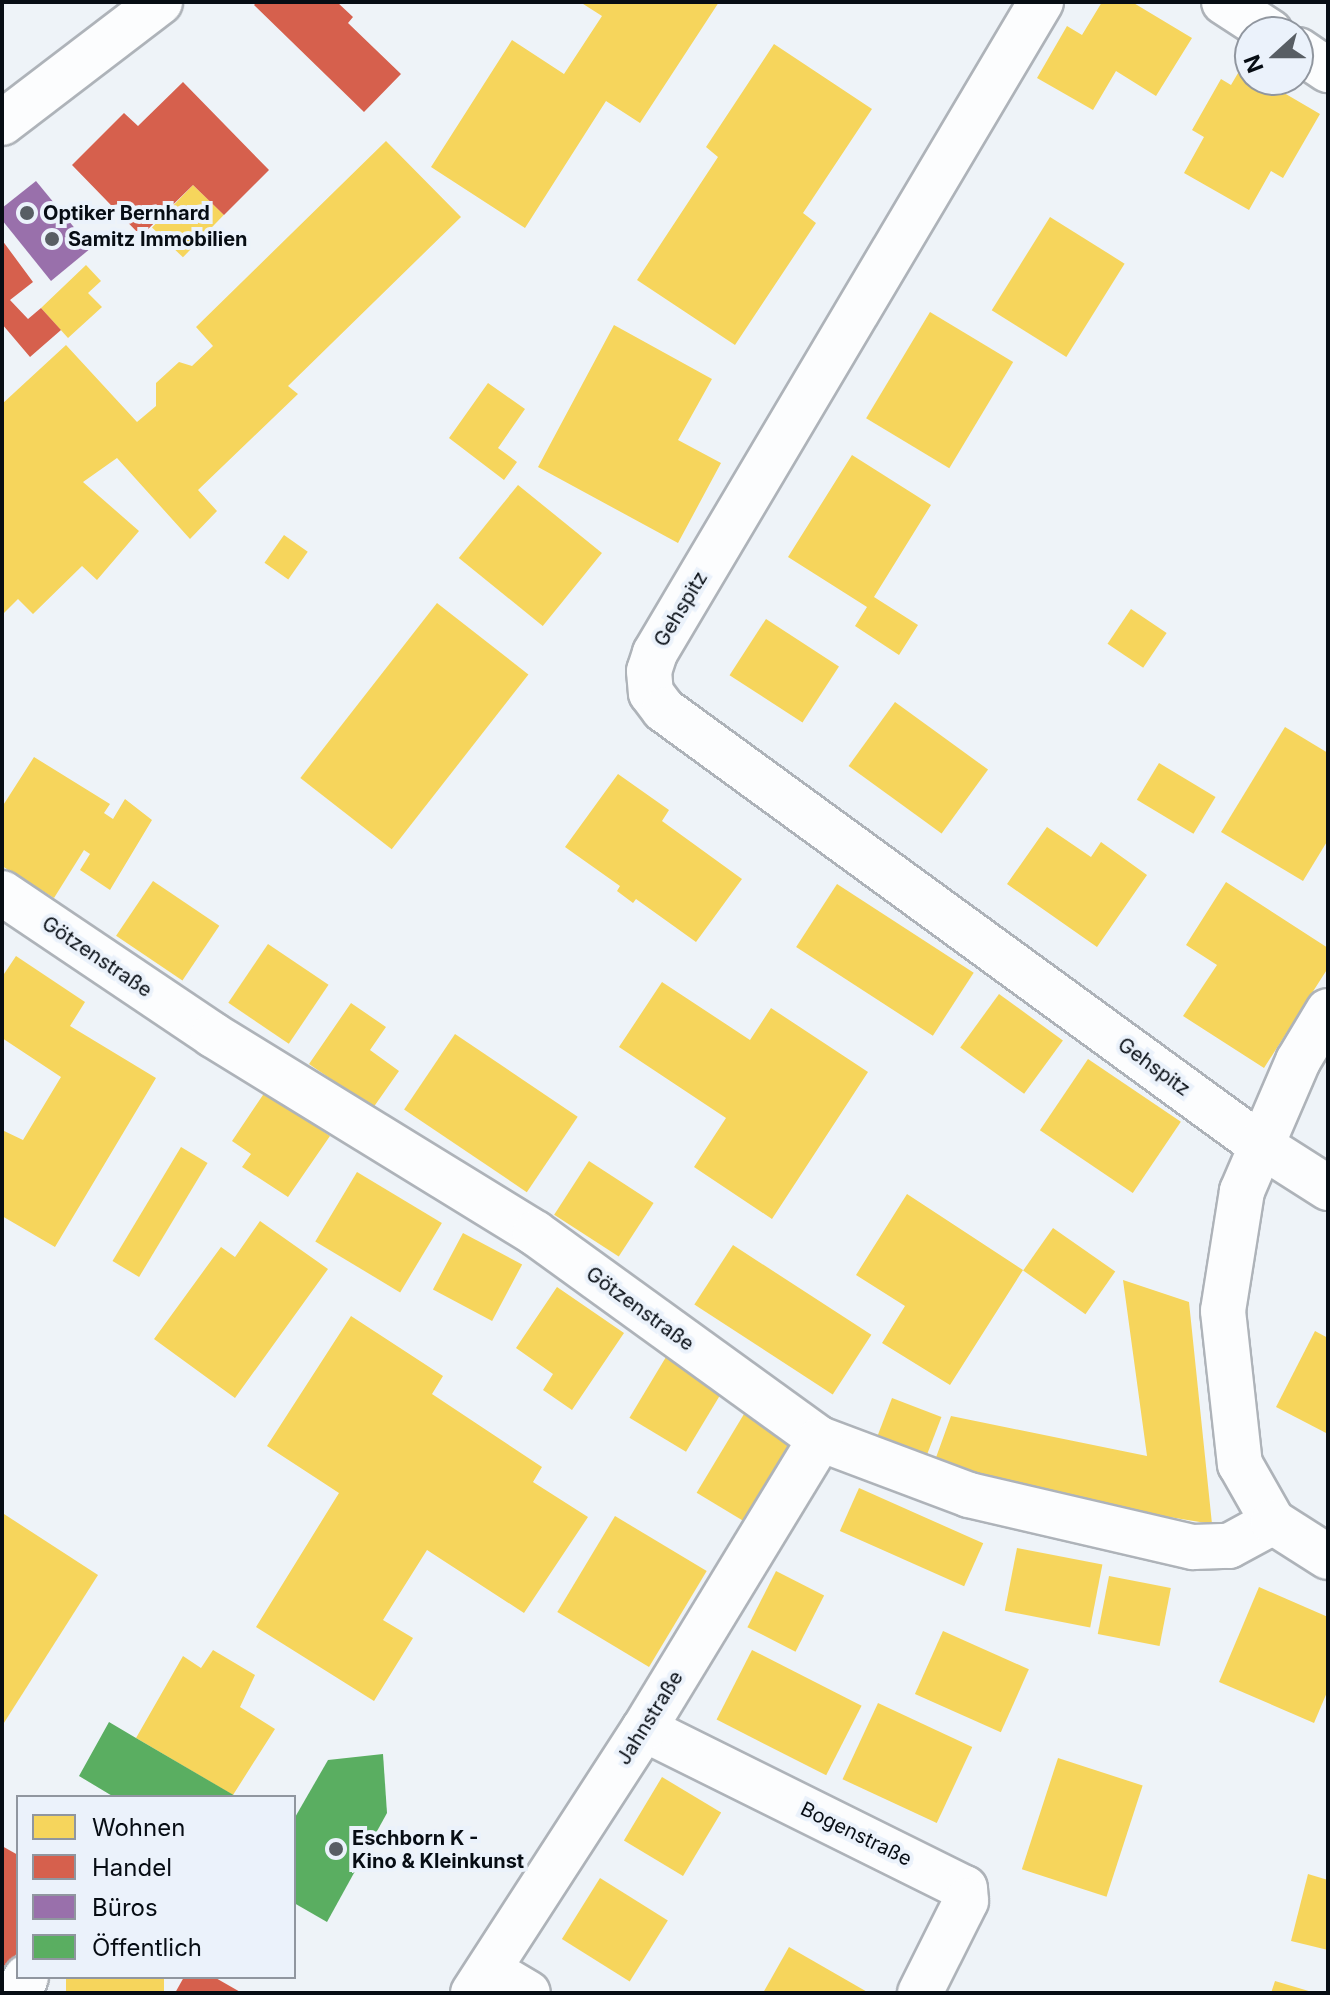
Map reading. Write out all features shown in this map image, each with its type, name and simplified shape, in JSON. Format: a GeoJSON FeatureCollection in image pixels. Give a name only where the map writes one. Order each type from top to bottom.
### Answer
{"type":"FeatureCollection","features":[{"type":"Feature","properties":{"kind":"street"},"geometry":{"type":"LineString","coordinates":[[2,123],[160,2]]}},
{"type":"Feature","properties":{"kind":"street","name":"Gehspitz"},"geometry":{"type":"LineString","coordinates":[[1041,2],[655,653],[649,671],[651,693],[664,710],[1259,1144]]}},
{"type":"Feature","properties":{"kind":"street"},"geometry":{"type":"LineString","coordinates":[[1224,2],[1245,16]]}},
{"type":"Feature","properties":{"kind":"street","name":"Götzenstraße"},"geometry":{"type":"LineString","coordinates":[[2,893],[213,1035],[535,1233],[820,1439],[969,1495],[1193,1547],[1229,1546],[1273,1522]]}},
{"type":"Feature","properties":{"kind":"street"},"geometry":{"type":"LineString","coordinates":[[1328,1011],[1259,1144],[1233,1229],[1223,1311],[1240,1464],[1273,1522],[1328,1557]]}},
{"type":"Feature","properties":{"kind":"street"},"geometry":{"type":"LineString","coordinates":[[1259,1144],[1328,1188]]}},
{"type":"Feature","properties":{"kind":"street","name":"Jahnstraße"},"geometry":{"type":"LineString","coordinates":[[481,1982],[644,1729],[820,1439]]}},
{"type":"Feature","properties":{"kind":"street","name":"Bogenstraße"},"geometry":{"type":"LineString","coordinates":[[644,1729],[965,1888],[966,1901],[920,1993]]}},
{"type":"Feature","properties":{"kind":"street"},"geometry":{"type":"LineString","coordinates":[[481,1982],[528,1993]]}},
{"type":"Feature","properties":{"kind":"building: Wohnen"},"geometry":{"type":"Polygon","coordinates":[[[580,2],[719,2],[640,123],[606,101],[525,228],[431,167],[512,40],[564,74],[602,16],[580,2]]]}},
{"type":"Feature","properties":{"kind":"building: Wohnen"},"geometry":{"type":"Polygon","coordinates":[[[1102,2],[1132,2],[1192,38],[1156,96],[1116,71],[1093,110],[1037,78],[1067,26],[1082,35],[1102,2]]]}},
{"type":"Feature","properties":{"kind":"building: Wohnen"},"geometry":{"type":"Polygon","coordinates":[[[774,44],[872,109],[803,213],[816,223],[735,345],[637,280],[718,157],[706,147],[774,44]]]}},
{"type":"Feature","properties":{"kind":"building: Wohnen"},"geometry":{"type":"Polygon","coordinates":[[[1221,79],[1231,85],[1234,80],[1234,96],[1289,96],[1320,114],[1283,178],[1271,171],[1249,210],[1184,173],[1204,137],[1192,130],[1221,79]]]}},
{"type":"Feature","properties":{"kind":"building: Wohnen"},"geometry":{"type":"Polygon","coordinates":[[[386,141],[461,217],[288,386],[298,394],[198,490],[217,511],[190,539],[117,458],[83,482],[139,531],[97,580],[82,566],[33,614],[18,599],[2,615],[2,404],[66,345],[137,422],[156,406],[156,383],[179,362],[192,366],[213,346],[196,327],[386,141]]]}},
{"type":"Feature","properties":{"kind":"building: Wohnen"},"geometry":{"type":"Polygon","coordinates":[[[193,185],[224,215],[183,257],[152,227],[193,185]]]}},
{"type":"Feature","properties":{"kind":"building: Wohnen"},"geometry":{"type":"Polygon","coordinates":[[[1050,217],[1125,264],[1066,357],[992,310],[1050,217]]]}},
{"type":"Feature","properties":{"kind":"building: Wohnen"},"geometry":{"type":"Polygon","coordinates":[[[86,265],[101,281],[88,293],[102,307],[68,338],[41,308],[86,265]]]}},
{"type":"Feature","properties":{"kind":"building: Wohnen"},"geometry":{"type":"Polygon","coordinates":[[[930,312],[1013,362],[949,468],[866,418],[930,312]]]}},
{"type":"Feature","properties":{"kind":"building: Wohnen"},"geometry":{"type":"Polygon","coordinates":[[[614,325],[712,379],[678,440],[721,463],[678,543],[538,467],[614,325]]]}},
{"type":"Feature","properties":{"kind":"building: Wohnen"},"geometry":{"type":"Polygon","coordinates":[[[488,383],[525,409],[498,448],[517,462],[504,480],[449,438],[488,383]]]}},
{"type":"Feature","properties":{"kind":"building: Wohnen"},"geometry":{"type":"Polygon","coordinates":[[[852,455],[931,505],[874,597],[918,625],[899,655],[855,626],[867,607],[788,557],[852,455]]]}},
{"type":"Feature","properties":{"kind":"building: Wohnen"},"geometry":{"type":"Polygon","coordinates":[[[518,485],[602,553],[543,626],[459,558],[518,485]]]}},
{"type":"Feature","properties":{"kind":"building: Wohnen"},"geometry":{"type":"Polygon","coordinates":[[[284,535],[308,552],[288,579],[264,563],[284,535]]]}},
{"type":"Feature","properties":{"kind":"building: Wohnen"},"geometry":{"type":"Polygon","coordinates":[[[437,603],[528,674],[392,849],[300,778],[437,603]]]}},
{"type":"Feature","properties":{"kind":"building: Wohnen"},"geometry":{"type":"Polygon","coordinates":[[[1131,609],[1167,633],[1143,668],[1108,644],[1131,609]]]}},
{"type":"Feature","properties":{"kind":"building: Wohnen"},"geometry":{"type":"Polygon","coordinates":[[[766,619],[839,666],[802,723],[730,675],[766,619]]]}},
{"type":"Feature","properties":{"kind":"building: Wohnen"},"geometry":{"type":"Polygon","coordinates":[[[895,702],[988,770],[942,834],[849,766],[895,702]]]}},
{"type":"Feature","properties":{"kind":"building: Wohnen"},"geometry":{"type":"Polygon","coordinates":[[[1285,727],[1328,753],[1328,840],[1303,881],[1221,832],[1285,727]]]}},
{"type":"Feature","properties":{"kind":"building: Wohnen"},"geometry":{"type":"Polygon","coordinates":[[[34,757],[110,804],[104,813],[113,819],[125,799],[152,820],[110,890],[80,870],[90,854],[84,850],[54,898],[2,866],[2,807],[34,757]]]}},
{"type":"Feature","properties":{"kind":"building: Wohnen"},"geometry":{"type":"Polygon","coordinates":[[[1159,763],[1216,797],[1193,834],[1137,800],[1159,763]]]}},
{"type":"Feature","properties":{"kind":"building: Wohnen"},"geometry":{"type":"Polygon","coordinates":[[[618,774],[669,810],[662,821],[742,879],[696,942],[636,899],[633,903],[617,891],[620,886],[565,847],[618,774]]]}},
{"type":"Feature","properties":{"kind":"building: Wohnen"},"geometry":{"type":"Polygon","coordinates":[[[1047,827],[1091,857],[1101,842],[1147,875],[1097,947],[1007,884],[1047,827]]]}},
{"type":"Feature","properties":{"kind":"building: Wohnen"},"geometry":{"type":"Polygon","coordinates":[[[153,881],[219,926],[182,980],[116,936],[153,881]]]}},
{"type":"Feature","properties":{"kind":"building: Wohnen"},"geometry":{"type":"Polygon","coordinates":[[[1226,882],[1328,948],[1328,968],[1264,1068],[1183,1016],[1217,965],[1186,945],[1226,882]]]}},
{"type":"Feature","properties":{"kind":"building: Wohnen"},"geometry":{"type":"Polygon","coordinates":[[[837,884],[974,973],[933,1036],[796,947],[837,884]]]}},
{"type":"Feature","properties":{"kind":"building: Wohnen"},"geometry":{"type":"Polygon","coordinates":[[[268,944],[329,985],[289,1044],[228,1003],[268,944]]]}},
{"type":"Feature","properties":{"kind":"building: Wohnen"},"geometry":{"type":"Polygon","coordinates":[[[16,956],[85,1002],[70,1026],[156,1078],[55,1247],[2,1216],[2,1130],[23,1140],[61,1077],[2,1038],[2,977],[16,956]]]}},
{"type":"Feature","properties":{"kind":"building: Wohnen"},"geometry":{"type":"Polygon","coordinates":[[[662,982],[750,1040],[771,1008],[868,1072],[772,1219],[694,1167],[726,1118],[619,1047],[662,982]]]}},
{"type":"Feature","properties":{"kind":"building: Wohnen"},"geometry":{"type":"Polygon","coordinates":[[[999,994],[1063,1040],[1024,1094],[960,1047],[999,994]]]}},
{"type":"Feature","properties":{"kind":"building: Wohnen"},"geometry":{"type":"Polygon","coordinates":[[[351,1003],[386,1027],[370,1050],[399,1071],[373,1108],[309,1064],[351,1003]]]}},
{"type":"Feature","properties":{"kind":"building: Wohnen"},"geometry":{"type":"Polygon","coordinates":[[[455,1034],[578,1117],[527,1192],[404,1109],[455,1034]]]}},
{"type":"Feature","properties":{"kind":"building: Wohnen"},"geometry":{"type":"Polygon","coordinates":[[[1088,1059],[1181,1122],[1133,1193],[1040,1130],[1088,1059]]]}},
{"type":"Feature","properties":{"kind":"building: Wohnen"},"geometry":{"type":"Polygon","coordinates":[[[265,1092],[330,1136],[288,1197],[242,1167],[251,1154],[232,1141],[265,1092]]]}},
{"type":"Feature","properties":{"kind":"building: Wohnen"},"geometry":{"type":"Polygon","coordinates":[[[181,1147],[208,1163],[139,1277],[112,1261],[181,1147]]]}},
{"type":"Feature","properties":{"kind":"building: Wohnen"},"geometry":{"type":"Polygon","coordinates":[[[589,1161],[654,1203],[619,1257],[554,1215],[589,1161]]]}},
{"type":"Feature","properties":{"kind":"building: Wohnen"},"geometry":{"type":"Polygon","coordinates":[[[357,1172],[442,1223],[400,1292],[315,1241],[357,1172]]]}},
{"type":"Feature","properties":{"kind":"building: Wohnen"},"geometry":{"type":"Polygon","coordinates":[[[907,1194],[1023,1270],[950,1385],[882,1343],[905,1306],[856,1275],[907,1194]]]}},
{"type":"Feature","properties":{"kind":"building: Wohnen"},"geometry":{"type":"Polygon","coordinates":[[[260,1221],[328,1269],[235,1398],[154,1339],[221,1247],[235,1257],[260,1221]]]}},
{"type":"Feature","properties":{"kind":"building: Wohnen"},"geometry":{"type":"Polygon","coordinates":[[[1053,1228],[1115,1272],[1085,1314],[1023,1271],[1053,1228]]]}},
{"type":"Feature","properties":{"kind":"building: Wohnen"},"geometry":{"type":"Polygon","coordinates":[[[463,1233],[522,1264],[492,1321],[433,1290],[463,1233]]]}},
{"type":"Feature","properties":{"kind":"building: Wohnen"},"geometry":{"type":"Polygon","coordinates":[[[733,1245],[871,1335],[833,1394],[694,1305],[733,1245]]]}},
{"type":"Feature","properties":{"kind":"building: Wohnen"},"geometry":{"type":"Polygon","coordinates":[[[1123,1280],[1189,1302],[1212,1524],[1096,1505],[934,1463],[951,1416],[1147,1456],[1123,1280]]]}},
{"type":"Feature","properties":{"kind":"building: Wohnen"},"geometry":{"type":"Polygon","coordinates":[[[557,1287],[624,1333],[572,1410],[543,1390],[553,1374],[516,1348],[557,1287]]]}},
{"type":"Feature","properties":{"kind":"building: Wohnen"},"geometry":{"type":"Polygon","coordinates":[[[351,1316],[443,1376],[432,1394],[542,1467],[533,1482],[588,1517],[524,1613],[427,1550],[383,1620],[413,1638],[374,1701],[256,1627],[339,1493],[267,1446],[351,1316]]]}},
{"type":"Feature","properties":{"kind":"building: Wohnen"},"geometry":{"type":"Polygon","coordinates":[[[1315,1331],[1328,1338],[1328,1434],[1276,1407],[1315,1331]]]}},
{"type":"Feature","properties":{"kind":"building: Wohnen"},"geometry":{"type":"Polygon","coordinates":[[[666,1357],[723,1391],[686,1452],[629,1418],[666,1357]]]}},
{"type":"Feature","properties":{"kind":"building: Wohnen"},"geometry":{"type":"Polygon","coordinates":[[[892,1398],[941,1417],[925,1461],[875,1442],[892,1398]]]}},
{"type":"Feature","properties":{"kind":"building: Wohnen"},"geometry":{"type":"Polygon","coordinates":[[[744,1414],[801,1448],[753,1527],[697,1493],[744,1414]]]}},
{"type":"Feature","properties":{"kind":"building: Wohnen"},"geometry":{"type":"Polygon","coordinates":[[[859,1488],[983,1543],[964,1586],[840,1531],[859,1488]]]}},
{"type":"Feature","properties":{"kind":"building: Wohnen"},"geometry":{"type":"Polygon","coordinates":[[[4,1514],[98,1575],[2,1726],[2,1517],[4,1514]]]}},
{"type":"Feature","properties":{"kind":"building: Wohnen"},"geometry":{"type":"Polygon","coordinates":[[[615,1516],[707,1571],[649,1667],[557,1612],[615,1516]]]}},
{"type":"Feature","properties":{"kind":"building: Wohnen"},"geometry":{"type":"Polygon","coordinates":[[[1017,1548],[1102,1565],[1090,1627],[1005,1611],[1017,1548]]]}},
{"type":"Feature","properties":{"kind":"building: Wohnen"},"geometry":{"type":"Polygon","coordinates":[[[776,1571],[824,1596],[796,1652],[747,1627],[776,1571]]]}},
{"type":"Feature","properties":{"kind":"building: Wohnen"},"geometry":{"type":"Polygon","coordinates":[[[1109,1576],[1171,1588],[1160,1646],[1098,1634],[1109,1576]]]}},
{"type":"Feature","properties":{"kind":"building: Wohnen"},"geometry":{"type":"Polygon","coordinates":[[[1259,1587],[1328,1617],[1328,1690],[1314,1723],[1219,1682],[1259,1587]]]}},
{"type":"Feature","properties":{"kind":"building: Wohnen"},"geometry":{"type":"Polygon","coordinates":[[[943,1631],[1029,1669],[1001,1732],[915,1694],[943,1631]]]}},
{"type":"Feature","properties":{"kind":"building: Wohnen"},"geometry":{"type":"Polygon","coordinates":[[[213,1650],[255,1675],[240,1707],[275,1729],[233,1795],[136,1738],[183,1656],[201,1668],[213,1650]]]}},
{"type":"Feature","properties":{"kind":"building: Wohnen"},"geometry":{"type":"Polygon","coordinates":[[[752,1650],[862,1706],[826,1775],[717,1719],[752,1650]]]}},
{"type":"Feature","properties":{"kind":"building: Wohnen"},"geometry":{"type":"Polygon","coordinates":[[[878,1703],[972,1747],[937,1823],[843,1779],[878,1703]]]}},
{"type":"Feature","properties":{"kind":"building: Wohnen"},"geometry":{"type":"Polygon","coordinates":[[[1058,1758],[1143,1786],[1106,1897],[1022,1869],[1058,1758]]]}},
{"type":"Feature","properties":{"kind":"building: Wohnen"},"geometry":{"type":"Polygon","coordinates":[[[662,1777],[721,1813],[683,1876],[624,1840],[662,1777]]]}},
{"type":"Feature","properties":{"kind":"building: Wohnen"},"geometry":{"type":"Polygon","coordinates":[[[1308,1874],[1328,1880],[1328,1950],[1291,1941],[1308,1874]]]}},
{"type":"Feature","properties":{"kind":"building: Wohnen"},"geometry":{"type":"Polygon","coordinates":[[[600,1878],[668,1920],[630,1981],[562,1939],[600,1878]]]}},
{"type":"Feature","properties":{"kind":"building: Wohnen"},"geometry":{"type":"Polygon","coordinates":[[[789,1947],[869,1993],[763,1993],[789,1947]]]}},
{"type":"Feature","properties":{"kind":"building: Wohnen"},"geometry":{"type":"Polygon","coordinates":[[[66,1979],[164,1979],[164,1993],[66,1993],[66,1979]]]}},
{"type":"Feature","properties":{"kind":"building: Wohnen"},"geometry":{"type":"Polygon","coordinates":[[[1275,1981],[1312,1992],[1312,1993],[1271,1993],[1275,1981]]]}},
{"type":"Feature","properties":{"kind":"building: Handel"},"geometry":{"type":"Polygon","coordinates":[[[257,2],[337,2],[353,17],[348,23],[401,74],[364,112],[254,5],[257,2]]]}},
{"type":"Feature","properties":{"kind":"building: Handel"},"geometry":{"type":"Polygon","coordinates":[[[183,82],[269,170],[224,215],[193,185],[141,236],[72,165],[124,113],[138,126],[183,82]]]}},
{"type":"Feature","properties":{"kind":"building: Handel"},"geometry":{"type":"Polygon","coordinates":[[[2,240],[33,282],[10,300],[28,319],[41,308],[61,330],[30,357],[2,324],[2,240]]]}},
{"type":"Feature","properties":{"kind":"building: Handel"},"geometry":{"type":"Polygon","coordinates":[[[2,1846],[16,1854],[16,1954],[4,1975],[2,1846]]]}},
{"type":"Feature","properties":{"kind":"building: Handel"},"geometry":{"type":"Polygon","coordinates":[[[183,1979],[218,1979],[242,1993],[175,1993],[183,1979]]]}},
{"type":"Feature","properties":{"kind":"building: Büros"},"geometry":{"type":"Polygon","coordinates":[[[36,181],[91,248],[51,281],[2,220],[2,208],[36,181]]]}},
{"type":"Feature","properties":{"kind":"building: Öffentlich"},"geometry":{"type":"Polygon","coordinates":[[[109,1722],[234,1795],[111,1795],[79,1776],[109,1722]]]}},
{"type":"Feature","properties":{"kind":"building: Öffentlich"},"geometry":{"type":"Polygon","coordinates":[[[383,1754],[387,1813],[327,1922],[296,1904],[296,1816],[328,1760],[383,1754]]]}},
{"type":"Feature","properties":{"kind":"place","name":"Optiker Bernhard"},"geometry":{"type":"Point","coordinates":[27,213]}},
{"type":"Feature","properties":{"kind":"place","name":"Samitz Immobilien"},"geometry":{"type":"Point","coordinates":[52,239]}},
{"type":"Feature","properties":{"kind":"place","name":"Eschborn K - Kino & Kleinkunst"},"geometry":{"type":"Point","coordinates":[336,1849]}}]}
